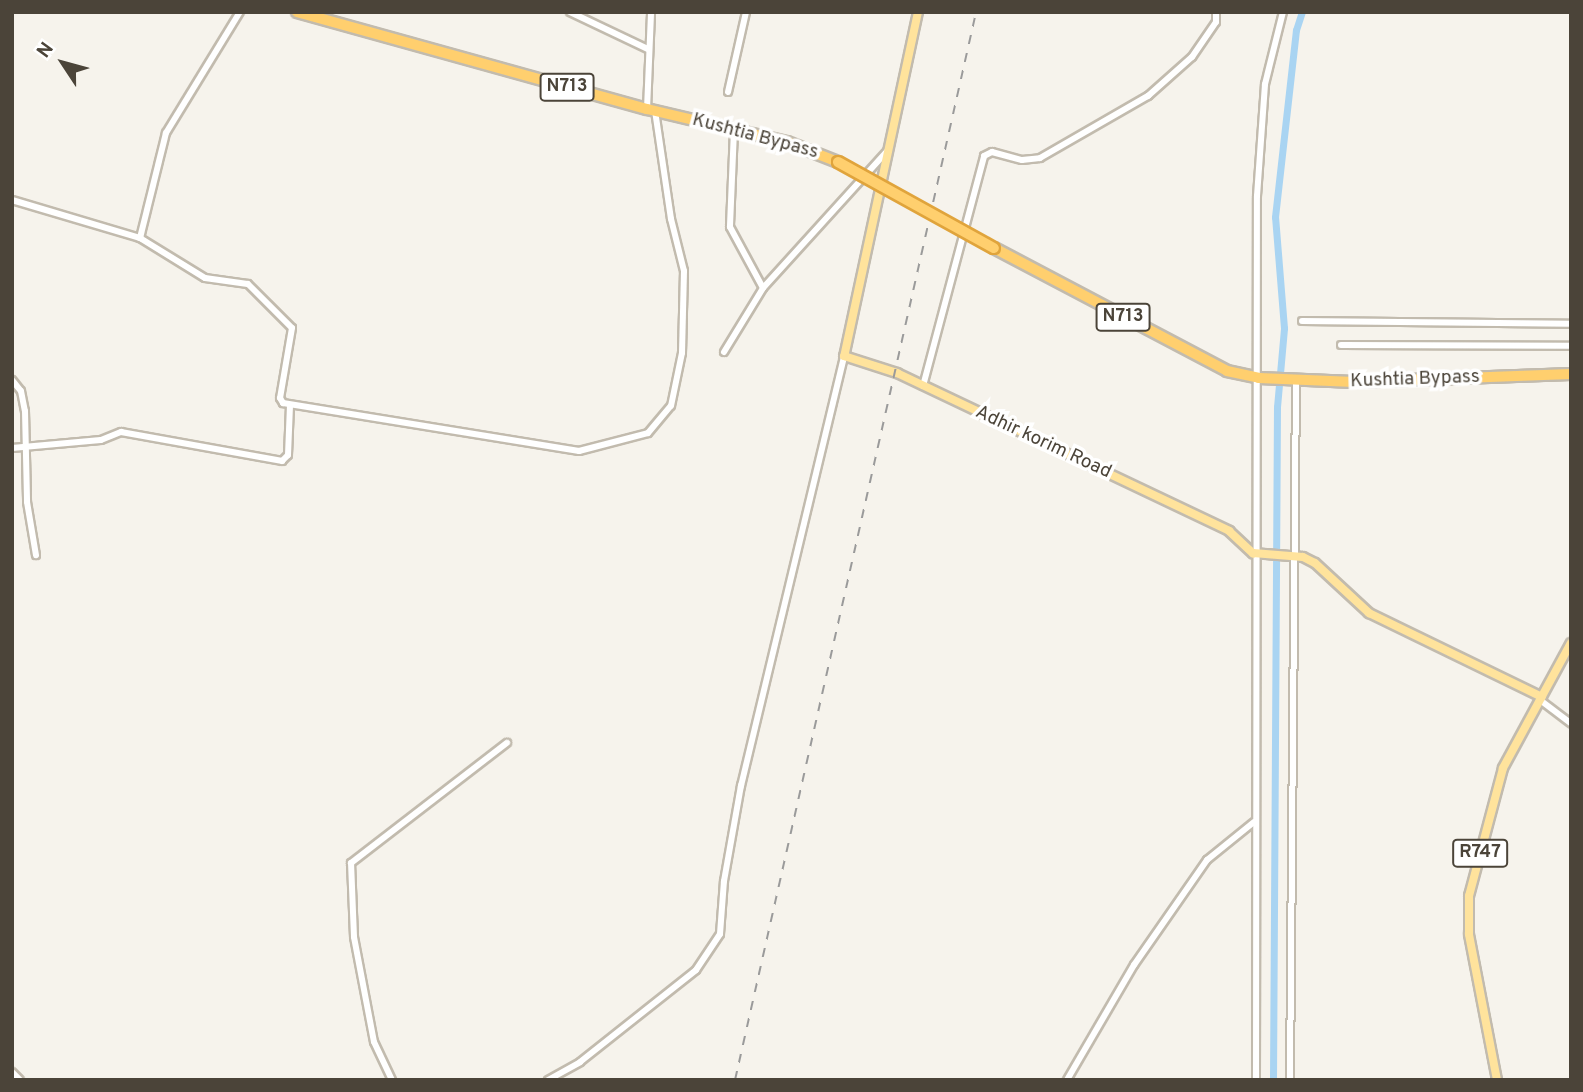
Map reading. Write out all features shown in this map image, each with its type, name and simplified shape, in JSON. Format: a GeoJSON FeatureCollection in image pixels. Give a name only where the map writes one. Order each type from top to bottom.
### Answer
{"type":"FeatureCollection","features":[{"type":"Feature","properties":{"kind":"highway","name":"Kushtia Bypass"},"geometry":{"type":"LineString","coordinates":[[297,12],[651,110],[787,142],[838,162],[1227,371],[1257,378],[1295,381],[1571,374]]}},
{"type":"Feature","properties":{"kind":"main road"},"geometry":{"type":"LineString","coordinates":[[845,356],[918,12]]}},
{"type":"Feature","properties":{"kind":"main road","name":"Adhir korim Road"},"geometry":{"type":"LineString","coordinates":[[845,356],[923,386],[1229,531],[1259,554]]}},
{"type":"Feature","properties":{"kind":"main road"},"geometry":{"type":"LineString","coordinates":[[1259,554],[1295,556],[1315,563],[1369,613],[1541,699]]}},
{"type":"Feature","properties":{"kind":"main road","name":"R747"},"geometry":{"type":"LineString","coordinates":[[1497,1080],[1469,934],[1469,896],[1503,768],[1571,643]]}},
{"type":"Feature","properties":{"kind":"street"},"geometry":{"type":"LineString","coordinates":[[140,238],[166,133],[240,12]]}},
{"type":"Feature","properties":{"kind":"street"},"geometry":{"type":"LineString","coordinates":[[570,12],[648,49]]}},
{"type":"Feature","properties":{"kind":"street"},"geometry":{"type":"LineString","coordinates":[[12,200],[140,238],[194,274],[248,284],[289,322],[293,337],[279,398],[290,405],[563,451],[635,439],[659,425],[671,406],[682,353],[685,291],[651,110],[648,49],[651,12]]}},
{"type":"Feature","properties":{"kind":"street"},"geometry":{"type":"LineString","coordinates":[[728,92],[746,12]]}},
{"type":"Feature","properties":{"kind":"street"},"geometry":{"type":"LineString","coordinates":[[923,386],[984,156],[992,152],[1022,160],[1040,158],[1148,96],[1185,65],[1216,22],[1216,12]]}},
{"type":"Feature","properties":{"kind":"street"},"geometry":{"type":"LineString","coordinates":[[1256,1080],[1254,822],[1259,554],[1259,141],[1265,83],[1283,12]]}},
{"type":"Feature","properties":{"kind":"street"},"geometry":{"type":"LineString","coordinates":[[734,130],[730,227],[763,288]]}},
{"type":"Feature","properties":{"kind":"street"},"geometry":{"type":"LineString","coordinates":[[724,352],[763,288],[889,149]]}},
{"type":"Feature","properties":{"kind":"street"},"geometry":{"type":"LineString","coordinates":[[1302,321],[1571,324]]}},
{"type":"Feature","properties":{"kind":"street"},"geometry":{"type":"LineString","coordinates":[[1341,345],[1571,346]]}},
{"type":"Feature","properties":{"kind":"street"},"geometry":{"type":"LineString","coordinates":[[548,1080],[580,1062],[696,970],[720,934],[724,881],[741,786],[845,356]]}},
{"type":"Feature","properties":{"kind":"street"},"geometry":{"type":"LineString","coordinates":[[12,380],[21,391],[25,411],[27,502],[36,555]]}},
{"type":"Feature","properties":{"kind":"street"},"geometry":{"type":"LineString","coordinates":[[1290,1080],[1295,381]]}},
{"type":"Feature","properties":{"kind":"street"},"geometry":{"type":"LineString","coordinates":[[12,448],[102,440],[121,432],[282,461],[288,456],[290,405]]}},
{"type":"Feature","properties":{"kind":"street"},"geometry":{"type":"LineString","coordinates":[[1541,699],[1571,723]]}},
{"type":"Feature","properties":{"kind":"street"},"geometry":{"type":"LineString","coordinates":[[392,1080],[374,1042],[354,937],[352,863],[507,743]]}},
{"type":"Feature","properties":{"kind":"street"},"geometry":{"type":"LineString","coordinates":[[1068,1080],[1133,965],[1207,860],[1254,822]]}},
{"type":"Feature","properties":{"kind":"street"},"geometry":{"type":"LineString","coordinates":[[12,1072],[20,1080]]}},
{"type":"Feature","properties":{"kind":"waterway"},"geometry":{"type":"LineString","coordinates":[[1273,1080],[1277,407],[1284,328],[1275,217],[1296,30],[1302,12]]}},
{"type":"Feature","properties":{"kind":"railway"},"geometry":{"type":"LineString","coordinates":[[735,1080],[976,12]]}}]}
